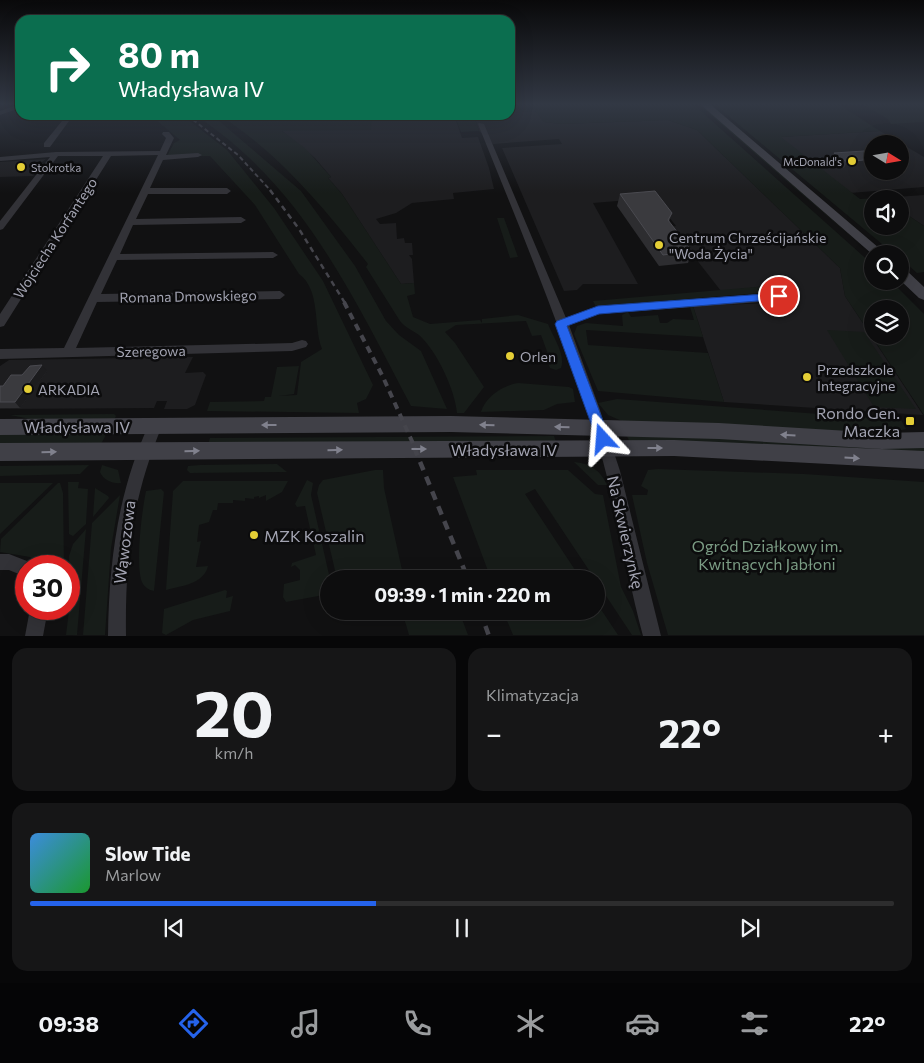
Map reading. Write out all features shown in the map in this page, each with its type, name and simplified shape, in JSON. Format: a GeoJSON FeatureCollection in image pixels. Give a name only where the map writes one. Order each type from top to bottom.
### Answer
{"type":"FeatureCollection","features":[{"type":"Feature","properties":{"kind":"main road"},"geometry":{"type":"LineString","coordinates":[[739,134],[869,245]]}},
{"type":"Feature","properties":{"kind":"main road"},"geometry":{"type":"LineString","coordinates":[[909,276],[924,287]]}},
{"type":"Feature","properties":{"kind":"main road"},"geometry":{"type":"LineString","coordinates":[[909,279],[924,294]]}},
{"type":"Feature","properties":{"kind":"main road","name":"Władysława IV"},"geometry":{"type":"LineString","coordinates":[[0,427],[451,424],[720,431],[888,442],[924,440]]}},
{"type":"Feature","properties":{"kind":"main road","name":"Władysława IV"},"geometry":{"type":"LineString","coordinates":[[0,452],[721,449],[924,460]]}},
{"type":"Feature","properties":{"kind":"street"},"geometry":{"type":"LineString","coordinates":[[47,145],[56,134]]}},
{"type":"Feature","properties":{"kind":"street","name":"Romana Dmowskiego"},"geometry":{"type":"LineString","coordinates":[[68,352],[96,298],[162,156],[170,138],[166,134]]}},
{"type":"Feature","properties":{"kind":"street"},"geometry":{"type":"LineString","coordinates":[[485,134],[561,324],[599,429]]}},
{"type":"Feature","properties":{"kind":"street","name":"Wojciecha Korfantego"},"geometry":{"type":"LineString","coordinates":[[0,323],[109,153]]}},
{"type":"Feature","properties":{"kind":"street"},"geometry":{"type":"LineString","coordinates":[[0,159],[56,154],[198,155]]}},
{"type":"Feature","properties":{"kind":"street"},"geometry":{"type":"LineString","coordinates":[[0,227],[56,154]]}},
{"type":"Feature","properties":{"kind":"street"},"geometry":{"type":"LineString","coordinates":[[145,192],[227,191]]}},
{"type":"Feature","properties":{"kind":"street"},"geometry":{"type":"LineString","coordinates":[[131,222],[241,220]]}},
{"type":"Feature","properties":{"kind":"street"},"geometry":{"type":"LineString","coordinates":[[115,257],[274,255]]}},
{"type":"Feature","properties":{"kind":"street","name":"Romana Dmowskiego"},"geometry":{"type":"LineString","coordinates":[[96,298],[280,295]]}},
{"type":"Feature","properties":{"kind":"street"},"geometry":{"type":"LineString","coordinates":[[561,324],[598,310],[788,296]]}},
{"type":"Feature","properties":{"kind":"street","name":"Szeregowa"},"geometry":{"type":"LineString","coordinates":[[0,354],[292,347],[302,344]]}},
{"type":"Feature","properties":{"kind":"street","name":"Władysława IV"},"geometry":{"type":"LineString","coordinates":[[143,451],[155,426]]}},
{"type":"Feature","properties":{"kind":"street","name":"Na Skwierzynkę"},"geometry":{"type":"LineString","coordinates":[[599,429],[606,449],[639,592],[652,636]]}},
{"type":"Feature","properties":{"kind":"street","name":"Wąwozowa"},"geometry":{"type":"LineString","coordinates":[[117,636],[119,574],[125,513],[130,490],[143,451]]}},
{"type":"Feature","properties":{"kind":"street"},"geometry":{"type":"LineString","coordinates":[[0,562],[15,564]]}},
{"type":"Feature","properties":{"kind":"street"},"geometry":{"type":"LineString","coordinates":[[34,636],[37,620]]}},
{"type":"Feature","properties":{"kind":"shaded area"},"geometry":{"type":"Polygon","coordinates":[[[285,134],[460,134],[462,138],[478,137],[494,189],[453,193],[454,199],[412,203],[396,213],[376,219],[380,224],[396,223],[397,239],[404,238],[405,243],[412,243],[413,255],[409,255],[412,259],[414,283],[401,284],[342,194],[328,178],[331,177],[315,158],[285,134]]]}},
{"type":"Feature","properties":{"kind":"shaded area"},"geometry":{"type":"Polygon","coordinates":[[[482,134],[701,134],[840,268],[845,296],[864,325],[864,345],[877,345],[923,415],[724,402],[693,306],[771,303],[784,309],[793,310],[793,306],[790,305],[792,300],[779,285],[721,291],[671,227],[676,226],[654,198],[593,203],[638,284],[583,284],[577,290],[564,291],[502,148],[562,144],[559,139],[493,144],[482,134]]]}},
{"type":"Feature","properties":{"kind":"shaded area"},"geometry":{"type":"Polygon","coordinates":[[[835,134],[885,134],[887,135],[864,135],[864,180],[909,180],[909,148],[924,157],[924,187],[864,190],[864,192],[850,193],[780,137],[835,134]]]}},
{"type":"Feature","properties":{"kind":"shaded area"},"geometry":{"type":"Polygon","coordinates":[[[46,159],[41,163],[45,164],[33,176],[0,177],[0,162],[46,159]]]}},
{"type":"Feature","properties":{"kind":"shaded area"},"geometry":{"type":"Polygon","coordinates":[[[924,195],[924,226],[909,216],[909,196],[924,195]]]}},
{"type":"Feature","properties":{"kind":"shaded area"},"geometry":{"type":"Polygon","coordinates":[[[193,357],[185,373],[203,372],[206,375],[195,405],[187,409],[164,409],[167,401],[157,401],[154,408],[0,409],[0,366],[9,360],[193,357]]]}},
{"type":"Feature","properties":{"kind":"green space"},"geometry":{"type":"Polygon","coordinates":[[[172,134],[206,134],[227,150],[274,208],[323,281],[373,385],[366,399],[357,403],[359,413],[207,411],[210,402],[264,401],[265,397],[271,397],[277,367],[299,366],[294,394],[279,396],[297,395],[301,362],[322,349],[311,289],[299,274],[255,205],[210,156],[167,156],[174,143],[180,140],[172,134]]]}},
{"type":"Feature","properties":{"kind":"green space"},"geometry":{"type":"Polygon","coordinates":[[[220,134],[234,134],[301,191],[355,266],[386,321],[399,335],[421,351],[447,409],[411,406],[368,324],[321,246],[295,209],[266,175],[233,143],[220,134]]]}},
{"type":"Feature","properties":{"kind":"green space"},"geometry":{"type":"Polygon","coordinates":[[[246,134],[286,134],[305,148],[331,177],[328,178],[342,194],[401,284],[414,283],[415,294],[407,296],[413,317],[430,324],[480,320],[482,323],[482,319],[518,315],[548,324],[562,357],[561,368],[556,370],[550,368],[545,356],[548,354],[541,335],[532,336],[526,321],[456,325],[445,332],[455,343],[484,387],[464,413],[457,413],[449,382],[426,342],[400,321],[366,267],[368,264],[352,243],[300,183],[246,134]]]}},
{"type":"Feature","properties":{"kind":"green space"},"geometry":{"type":"Polygon","coordinates":[[[701,134],[726,134],[864,257],[864,290],[900,290],[924,314],[924,415],[878,345],[909,345],[909,300],[864,300],[864,325],[845,296],[840,268],[701,134]]]}},
{"type":"Feature","properties":{"kind":"green space"},"geometry":{"type":"Polygon","coordinates":[[[732,134],[735,134],[864,248],[848,234],[732,134]]]}},
{"type":"Feature","properties":{"kind":"green space"},"geometry":{"type":"Polygon","coordinates":[[[750,134],[836,134],[781,137],[860,199],[864,199],[864,229],[750,134]]]}},
{"type":"Feature","properties":{"kind":"green space"},"geometry":{"type":"Polygon","coordinates":[[[909,216],[924,226],[924,272],[917,273],[909,266],[909,245],[883,245],[871,235],[909,235],[909,216]]]}},
{"type":"Feature","properties":{"kind":"green space"},"geometry":{"type":"Polygon","coordinates":[[[497,218],[504,218],[518,257],[510,258],[497,218]]]}},
{"type":"Feature","properties":{"kind":"green space"},"geometry":{"type":"Polygon","coordinates":[[[779,285],[783,289],[773,292],[661,301],[651,304],[648,302],[596,307],[593,301],[779,285]]]}},
{"type":"Feature","properties":{"kind":"green space"},"geometry":{"type":"Polygon","coordinates":[[[693,306],[703,337],[586,330],[588,345],[708,353],[724,402],[598,391],[574,334],[577,326],[586,323],[623,326],[622,315],[628,312],[631,317],[658,315],[660,323],[667,323],[673,319],[694,320],[690,307],[693,306]]]}},
{"type":"Feature","properties":{"kind":"green space"},"geometry":{"type":"Polygon","coordinates":[[[827,330],[864,332],[864,345],[873,345],[916,409],[874,407],[827,330]]]}},
{"type":"Feature","properties":{"kind":"green space"},"geometry":{"type":"Polygon","coordinates":[[[518,383],[569,387],[573,389],[575,402],[557,404],[544,410],[481,412],[486,401],[495,393],[506,386],[518,383]]]}},
{"type":"Feature","properties":{"kind":"green space"},"geometry":{"type":"Polygon","coordinates":[[[617,399],[901,420],[906,429],[881,435],[624,422],[608,415],[598,403],[617,399]]]}},
{"type":"Feature","properties":{"kind":"green space"},"geometry":{"type":"Polygon","coordinates":[[[114,414],[116,416],[114,420],[40,421],[10,415],[114,414]]]}},
{"type":"Feature","properties":{"kind":"green space"},"geometry":{"type":"Polygon","coordinates":[[[0,433],[107,433],[101,444],[0,445],[0,433]]]}},
{"type":"Feature","properties":{"kind":"green space"},"geometry":{"type":"Polygon","coordinates":[[[554,436],[556,442],[208,444],[210,438],[554,436]]]}},
{"type":"Feature","properties":{"kind":"green space"},"geometry":{"type":"Polygon","coordinates":[[[627,436],[693,436],[924,448],[924,453],[629,441],[627,436]]]}},
{"type":"Feature","properties":{"kind":"green space"},"geometry":{"type":"Polygon","coordinates":[[[574,462],[590,466],[602,476],[607,485],[598,485],[574,462]]]}},
{"type":"Feature","properties":{"kind":"green space"},"geometry":{"type":"Polygon","coordinates":[[[277,464],[287,472],[190,473],[187,470],[188,466],[200,465],[277,464]]]}},
{"type":"Feature","properties":{"kind":"green space"},"geometry":{"type":"Polygon","coordinates":[[[89,465],[80,474],[0,476],[0,466],[89,465]]]}},
{"type":"Feature","properties":{"kind":"green space"},"geometry":{"type":"Polygon","coordinates":[[[102,465],[118,470],[121,483],[112,482],[103,477],[100,472],[102,465]]]}},
{"type":"Feature","properties":{"kind":"green space"},"geometry":{"type":"Polygon","coordinates":[[[383,470],[384,488],[402,570],[335,570],[317,493],[319,485],[323,480],[383,470]]]}},
{"type":"Feature","properties":{"kind":"green space"},"geometry":{"type":"Polygon","coordinates":[[[476,470],[568,470],[595,494],[603,495],[621,587],[633,611],[641,635],[632,635],[605,594],[605,570],[589,570],[535,489],[525,494],[575,570],[488,570],[453,477],[477,475],[476,470]]]}},
{"type":"Feature","properties":{"kind":"green space","name":"Ogród Działkowy im. Kwitnących Jabłoni"},"geometry":{"type":"Polygon","coordinates":[[[648,470],[804,474],[924,482],[924,635],[668,635],[647,563],[632,495],[647,495],[648,490],[641,486],[648,470]]]}},
{"type":"Feature","properties":{"kind":"green space"},"geometry":{"type":"Polygon","coordinates":[[[307,480],[313,483],[311,495],[328,570],[320,570],[320,596],[286,602],[283,597],[284,584],[300,580],[300,570],[295,565],[291,567],[292,563],[316,555],[305,506],[297,507],[295,504],[307,480]]]}},
{"type":"Feature","properties":{"kind":"green space"},"geometry":{"type":"Polygon","coordinates":[[[183,481],[288,481],[282,492],[266,501],[266,495],[259,498],[259,496],[254,497],[254,499],[245,498],[245,501],[233,500],[233,503],[218,503],[217,510],[213,510],[209,522],[199,525],[197,542],[201,541],[196,567],[208,566],[206,572],[202,577],[191,583],[166,590],[173,491],[183,481]]]}},
{"type":"Feature","properties":{"kind":"green space"},"geometry":{"type":"Polygon","coordinates":[[[68,482],[79,482],[78,488],[88,489],[86,524],[73,536],[69,534],[68,482]]]}},
{"type":"Feature","properties":{"kind":"green space"},"geometry":{"type":"Polygon","coordinates":[[[0,483],[53,483],[0,534],[0,483]]]}},
{"type":"Feature","properties":{"kind":"green space"},"geometry":{"type":"Polygon","coordinates":[[[60,483],[63,493],[64,555],[18,555],[0,552],[1,539],[60,483]]]}},
{"type":"Feature","properties":{"kind":"green space"},"geometry":{"type":"Polygon","coordinates":[[[95,488],[109,498],[93,517],[95,488]]]}},
{"type":"Feature","properties":{"kind":"green space"},"geometry":{"type":"Polygon","coordinates":[[[161,489],[164,492],[154,591],[147,588],[142,582],[139,563],[140,537],[146,491],[161,489]]]}},
{"type":"Feature","properties":{"kind":"green space"},"geometry":{"type":"Polygon","coordinates":[[[120,495],[111,548],[105,635],[83,635],[92,523],[120,495]]]}},
{"type":"Feature","properties":{"kind":"green space"},"geometry":{"type":"Polygon","coordinates":[[[86,529],[80,600],[80,555],[69,555],[73,544],[86,529]]]}},
{"type":"Feature","properties":{"kind":"green space"},"geometry":{"type":"Polygon","coordinates":[[[225,590],[227,591],[226,598],[233,596],[230,611],[193,620],[166,635],[162,633],[164,609],[225,590]]]}},
{"type":"Feature","properties":{"kind":"green space"},"geometry":{"type":"Polygon","coordinates":[[[605,616],[618,635],[513,635],[507,620],[605,620],[605,616]]]}},
{"type":"Feature","properties":{"kind":"green space"},"geometry":{"type":"Polygon","coordinates":[[[68,620],[78,620],[77,635],[66,635],[68,620]]]}},
{"type":"Feature","properties":{"kind":"green space"},"geometry":{"type":"Polygon","coordinates":[[[405,620],[462,620],[468,635],[409,635],[405,620]]]}},
{"type":"Feature","properties":{"kind":"building"},"geometry":{"type":"Polygon","coordinates":[[[864,151],[864,160],[847,162],[834,153],[864,151]]]}},
{"type":"Feature","properties":{"kind":"building"},"geometry":{"type":"Polygon","coordinates":[[[655,191],[672,213],[668,220],[692,251],[663,255],[620,194],[655,191]]]}},
{"type":"Feature","properties":{"kind":"building"},"geometry":{"type":"Polygon","coordinates":[[[42,365],[15,402],[0,402],[0,386],[3,386],[11,375],[22,375],[30,366],[42,365]]]}},
{"type":"Feature","properties":{"kind":"railway"},"geometry":{"type":"LineString","coordinates":[[211,134],[238,155],[271,191]]}},
{"type":"Feature","properties":{"kind":"railway"},"geometry":{"type":"LineString","coordinates":[[270,190],[299,229],[345,303]]}},
{"type":"Feature","properties":{"kind":"railway"},"geometry":{"type":"LineString","coordinates":[[344,302],[383,377],[415,448]]}},
{"type":"Feature","properties":{"kind":"railway"},"geometry":{"type":"LineString","coordinates":[[414,447],[464,570]]}},
{"type":"Feature","properties":{"kind":"railway"},"geometry":{"type":"LineString","coordinates":[[483,620],[489,636]]}},
{"type":"Feature","properties":{"kind":"place","name":"McDonald's"},"geometry":{"type":"Point","coordinates":[852,161]}},
{"type":"Feature","properties":{"kind":"place","name":"Stokrotka"},"geometry":{"type":"Point","coordinates":[21,167]}},
{"type":"Feature","properties":{"kind":"place","name":"Centrum Chrześcijańskie \"Woda Życia\""},"geometry":{"type":"Point","coordinates":[659,245]}},
{"type":"Feature","properties":{"kind":"place","name":"Orlen"},"geometry":{"type":"Point","coordinates":[510,356]}},
{"type":"Feature","properties":{"kind":"place","name":"Przedszkole Integracyjne"},"geometry":{"type":"Point","coordinates":[807,377]}},
{"type":"Feature","properties":{"kind":"place","name":"ARKADIA"},"geometry":{"type":"Point","coordinates":[28,389]}},
{"type":"Feature","properties":{"kind":"place","name":"Rondo Gen. Maczka"},"geometry":{"type":"Point","coordinates":[910,421]}},
{"type":"Feature","properties":{"kind":"place","name":"MZK Koszalin"},"geometry":{"type":"Point","coordinates":[254,535]}},
{"type":"Feature","properties":{"kind":"route"},"geometry":{"type":"LineString","coordinates":[[603,439],[561,324],[598,310],[779,296]]}}]}
